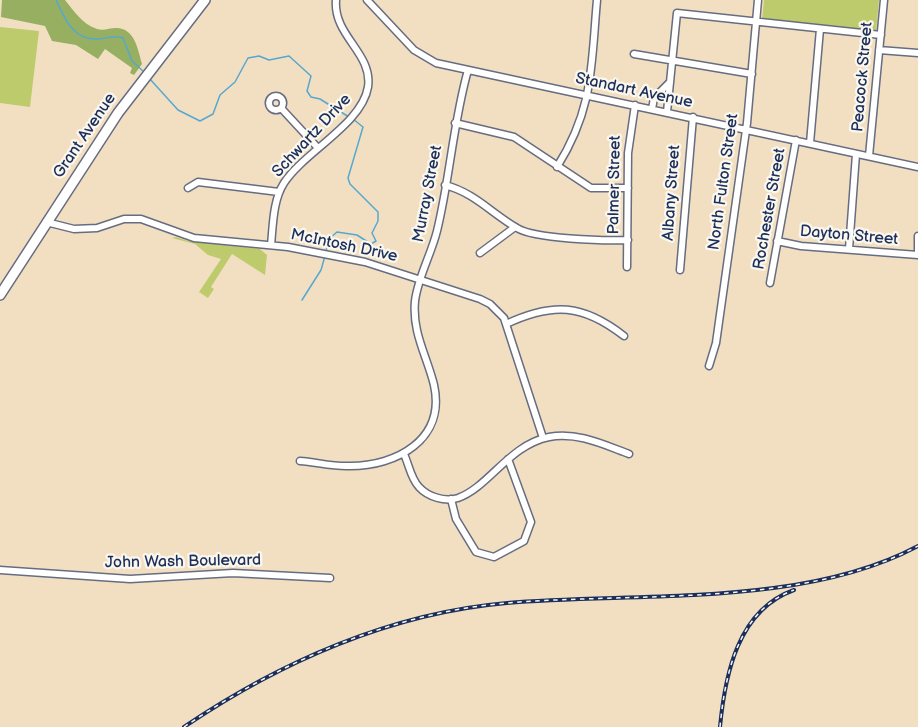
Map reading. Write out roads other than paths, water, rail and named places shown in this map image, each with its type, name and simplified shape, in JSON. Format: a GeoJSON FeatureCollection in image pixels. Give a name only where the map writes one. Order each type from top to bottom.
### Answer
{"type":"FeatureCollection","features":[{"type":"Feature","properties":{"kind":"highway","name":"Grant Avenue"},"geometry":{"type":"LineString","coordinates":[[0,295],[136,88],[205,0]]}},
{"type":"Feature","properties":{"kind":"street","name":"Schwartz Drive"},"geometry":{"type":"LineString","coordinates":[[271,245],[279,192],[291,174],[356,111],[368,87],[364,62],[337,20],[336,0]]}},
{"type":"Feature","properties":{"kind":"street","name":"Standart Avenue"},"geometry":{"type":"LineString","coordinates":[[367,0],[423,57],[468,70],[918,167]]}},
{"type":"Feature","properties":{"kind":"street"},"geometry":{"type":"LineString","coordinates":[[557,167],[576,132],[588,96],[597,0]]}},
{"type":"Feature","properties":{"kind":"street","name":"North Fulton Street"},"geometry":{"type":"LineString","coordinates":[[709,366],[716,343],[746,130],[758,0]]}},
{"type":"Feature","properties":{"kind":"street","name":"Peacock Street"},"geometry":{"type":"LineString","coordinates":[[869,156],[884,0]]}},
{"type":"Feature","properties":{"kind":"street"},"geometry":{"type":"LineString","coordinates":[[667,112],[676,14],[880,35]]}},
{"type":"Feature","properties":{"kind":"street"},"geometry":{"type":"LineString","coordinates":[[810,143],[819,29]]}},
{"type":"Feature","properties":{"kind":"street"},"geometry":{"type":"LineString","coordinates":[[879,50],[918,53]]}},
{"type":"Feature","properties":{"kind":"street"},"geometry":{"type":"LineString","coordinates":[[634,54],[752,74]]}},
{"type":"Feature","properties":{"kind":"street","name":"Murray Street"},"geometry":{"type":"LineString","coordinates":[[300,461],[357,466],[388,462],[404,454],[426,433],[436,403],[434,383],[415,326],[416,298],[437,233],[455,123],[468,70]]}},
{"type":"Feature","properties":{"kind":"street"},"geometry":{"type":"LineString","coordinates":[[652,109],[654,98],[670,82]]}},
{"type":"Feature","properties":{"kind":"street","name":"Palmer Street"},"geometry":{"type":"LineString","coordinates":[[627,267],[629,135],[635,105]]}},
{"type":"Feature","properties":{"kind":"street"},"geometry":{"type":"LineString","coordinates":[[281,108],[318,148]]}},
{"type":"Feature","properties":{"kind":"street","name":"Albany Street"},"geometry":{"type":"LineString","coordinates":[[680,270],[693,117]]}},
{"type":"Feature","properties":{"kind":"street"},"geometry":{"type":"LineString","coordinates":[[455,123],[514,137],[591,188],[628,188]]}},
{"type":"Feature","properties":{"kind":"street","name":"Rochester Street"},"geometry":{"type":"LineString","coordinates":[[770,283],[796,140]]}},
{"type":"Feature","properties":{"kind":"street"},"geometry":{"type":"LineString","coordinates":[[849,249],[856,154]]}},
{"type":"Feature","properties":{"kind":"street","name":"Schwartz Drive"},"geometry":{"type":"LineString","coordinates":[[188,188],[198,182],[279,192]]}},
{"type":"Feature","properties":{"kind":"street"},"geometry":{"type":"LineString","coordinates":[[445,185],[471,194],[514,227],[539,234],[628,240]]}},
{"type":"Feature","properties":{"kind":"street","name":"McIntosh Drive"},"geometry":{"type":"LineString","coordinates":[[46,222],[74,229],[97,228],[124,219],[141,219],[194,238],[271,245],[337,256],[421,279],[490,304],[506,324],[543,438]]}},
{"type":"Feature","properties":{"kind":"street"},"geometry":{"type":"LineString","coordinates":[[480,253],[514,227]]}},
{"type":"Feature","properties":{"kind":"street"},"geometry":{"type":"LineString","coordinates":[[918,236],[918,255]]}},
{"type":"Feature","properties":{"kind":"street","name":"Dayton Street"},"geometry":{"type":"LineString","coordinates":[[777,241],[801,246],[918,255]]}},
{"type":"Feature","properties":{"kind":"street"},"geometry":{"type":"LineString","coordinates":[[506,324],[540,310],[571,309],[595,317],[624,336]]}},
{"type":"Feature","properties":{"kind":"street"},"geometry":{"type":"LineString","coordinates":[[404,454],[419,487],[436,497],[451,499],[461,496],[508,459],[543,438],[577,436],[629,454]]}},
{"type":"Feature","properties":{"kind":"street"},"geometry":{"type":"LineString","coordinates":[[451,499],[456,519],[477,552],[494,557],[524,541],[531,522],[508,459]]}},
{"type":"Feature","properties":{"kind":"street","name":"John Wash Boulevard"},"geometry":{"type":"LineString","coordinates":[[0,570],[130,579],[234,573],[330,578]]}},
{"type":"Feature","properties":{"kind":"waterway"},"geometry":{"type":"LineString","coordinates":[[56,0],[76,33],[90,39],[123,38],[132,61],[144,72]]}},
{"type":"Feature","properties":{"kind":"waterway"},"geometry":{"type":"LineString","coordinates":[[149,78],[178,110],[200,121],[213,114],[220,95],[235,82],[248,58],[259,56],[269,60],[289,56],[311,76],[307,91],[311,97],[320,99],[349,117]]}},
{"type":"Feature","properties":{"kind":"waterway"},"geometry":{"type":"LineString","coordinates":[[326,251],[330,238],[337,232],[357,235],[371,244],[376,241],[372,233],[378,221],[378,212],[350,184],[348,178],[363,127],[353,119]]}},
{"type":"Feature","properties":{"kind":"waterway"},"geometry":{"type":"LineString","coordinates":[[302,300],[321,270],[325,256]]}},
{"type":"Feature","properties":{"kind":"railway"},"geometry":{"type":"LineString","coordinates":[[184,727],[221,703],[298,662],[338,644],[421,617],[507,603],[717,594],[771,588],[823,580],[872,566],[918,546]]}},
{"type":"Feature","properties":{"kind":"railway"},"geometry":{"type":"LineString","coordinates":[[720,727],[731,666],[747,628],[775,599],[794,590]]}}]}
